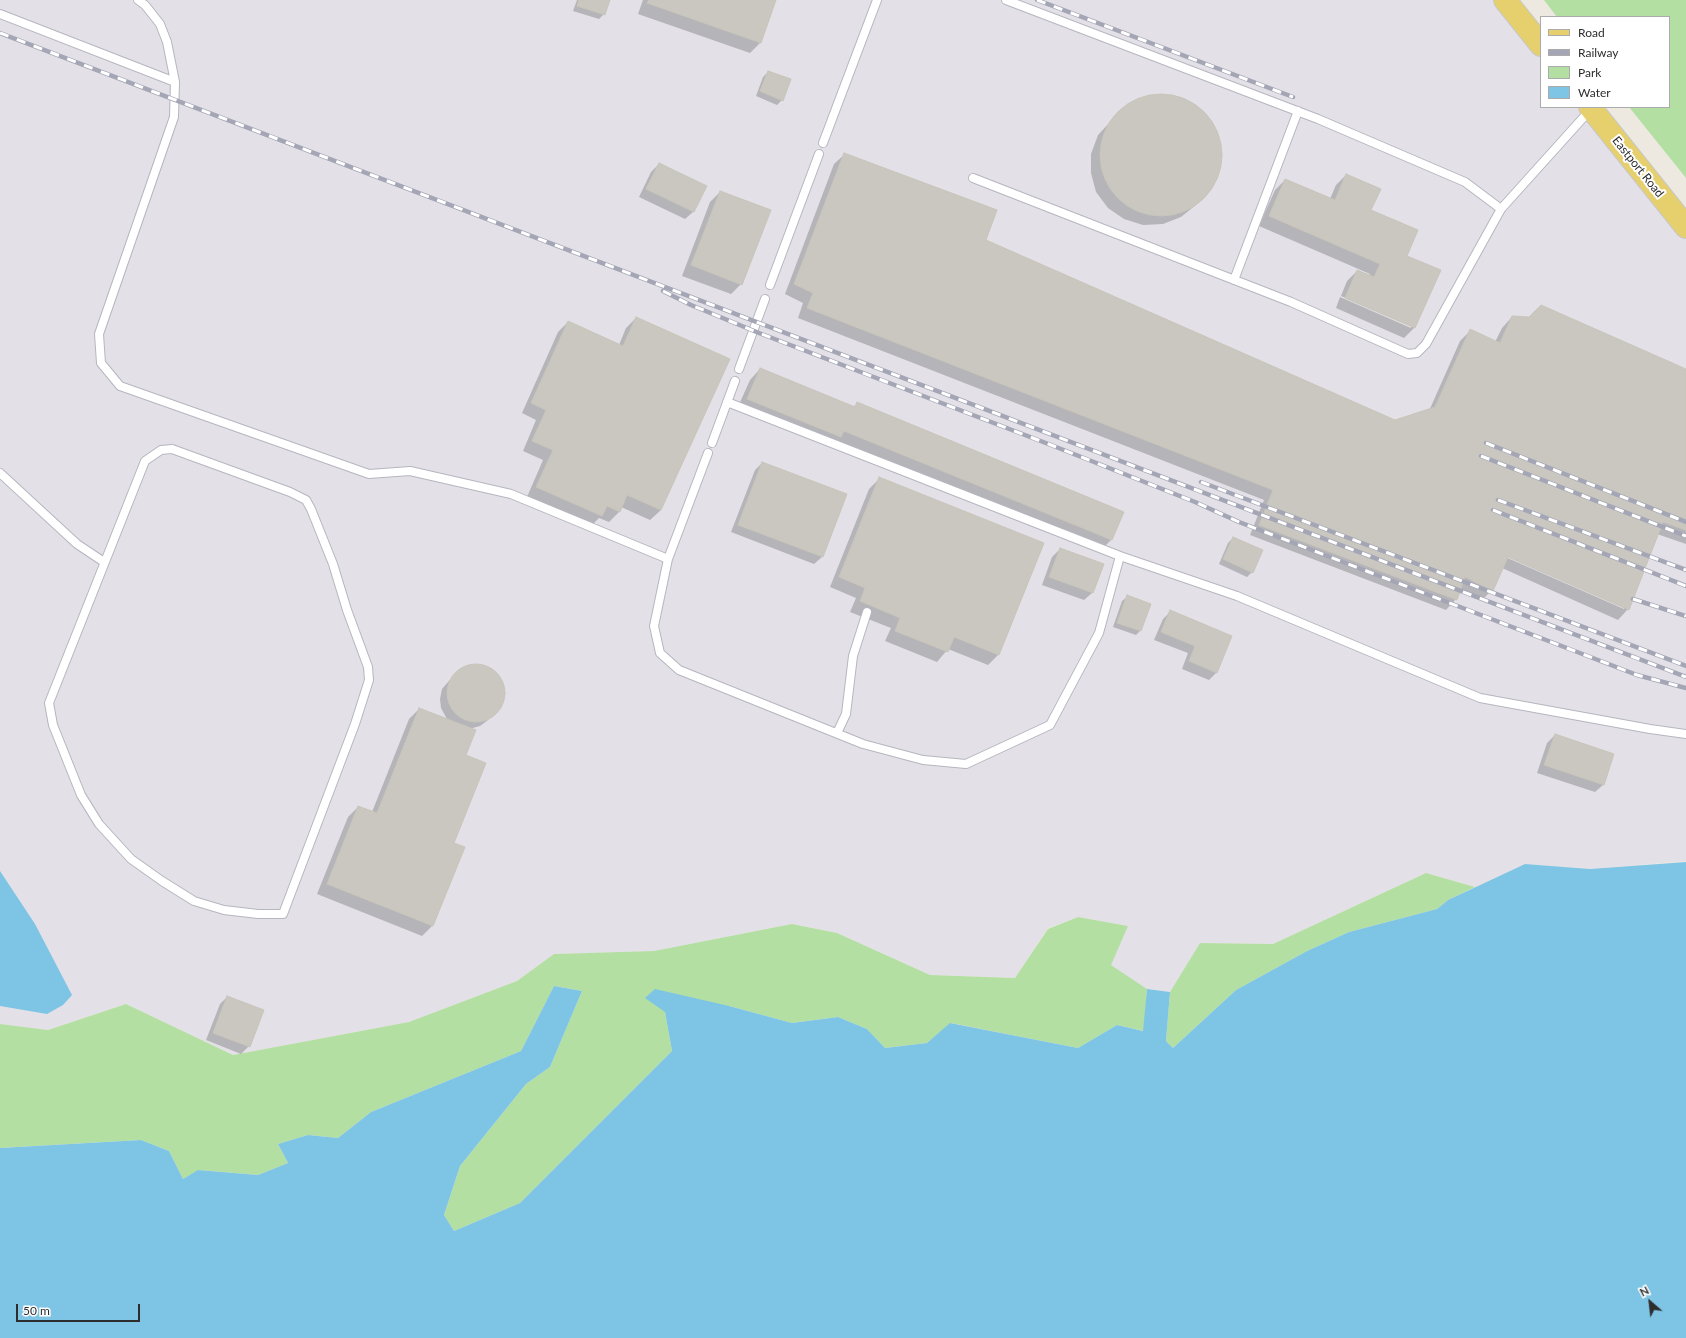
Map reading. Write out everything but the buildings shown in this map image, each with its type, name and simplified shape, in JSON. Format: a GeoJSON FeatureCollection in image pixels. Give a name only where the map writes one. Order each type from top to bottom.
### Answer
{"type":"FeatureCollection","features":[{"type":"Feature","properties":{"kind":"main road"},"geometry":{"type":"LineString","coordinates":[[1505,0],[1540,44]]}},
{"type":"Feature","properties":{"kind":"main road","name":"Eastport Road"},"geometry":{"type":"LineString","coordinates":[[1591,108],[1686,227]]}},
{"type":"Feature","properties":{"kind":"lane"},"geometry":{"type":"LineString","coordinates":[[138,0],[145,5],[160,24],[167,42],[175,82],[174,117],[99,334],[101,362],[120,386],[369,474],[410,471],[511,494],[668,559]]}},
{"type":"Feature","properties":{"kind":"lane"},"geometry":{"type":"LineString","coordinates":[[823,143],[877,0]]}},
{"type":"Feature","properties":{"kind":"lane"},"geometry":{"type":"LineString","coordinates":[[1006,0],[1298,111],[1465,182],[1501,209]]}},
{"type":"Feature","properties":{"kind":"lane"},"geometry":{"type":"LineString","coordinates":[[0,14],[175,82]]}},
{"type":"Feature","properties":{"kind":"lane"},"geometry":{"type":"LineString","coordinates":[[973,178],[1290,302],[1408,354],[1417,353],[1426,344],[1501,209],[1591,108]]}},
{"type":"Feature","properties":{"kind":"lane"},"geometry":{"type":"LineString","coordinates":[[1234,280],[1298,111]]}},
{"type":"Feature","properties":{"kind":"lane"},"geometry":{"type":"LineString","coordinates":[[770,285],[819,154]]}},
{"type":"Feature","properties":{"kind":"lane"},"geometry":{"type":"LineString","coordinates":[[739,369],[765,299]]}},
{"type":"Feature","properties":{"kind":"lane"},"geometry":{"type":"LineString","coordinates":[[712,443],[735,382]]}},
{"type":"Feature","properties":{"kind":"lane"},"geometry":{"type":"LineString","coordinates":[[727,402],[1120,556],[1237,596],[1480,698],[1650,729],[1686,734]]}},
{"type":"Feature","properties":{"kind":"lane"},"geometry":{"type":"LineString","coordinates":[[172,449],[290,492],[306,500],[311,509],[333,564],[347,610],[368,667],[369,680],[355,724],[283,914],[258,914],[224,910],[194,900],[162,881],[131,859],[99,824],[81,795],[53,725],[49,703],[104,562],[145,461],[161,450],[172,449]]}},
{"type":"Feature","properties":{"kind":"lane"},"geometry":{"type":"LineString","coordinates":[[708,453],[668,559],[654,626],[660,653],[679,670],[863,744],[923,760],[966,764],[1050,725],[1099,633],[1120,556]]}},
{"type":"Feature","properties":{"kind":"lane"},"geometry":{"type":"LineString","coordinates":[[0,473],[77,544],[104,562]]}},
{"type":"Feature","properties":{"kind":"lane"},"geometry":{"type":"LineString","coordinates":[[837,733],[846,714],[853,656],[867,612]]}},
{"type":"Feature","properties":{"kind":"shaded area"},"geometry":{"type":"Polygon","coordinates":[[[0,0],[1494,0],[1540,58],[1540,108],[1580,108],[1686,240],[1686,861],[1590,869],[1525,864],[1475,887],[1426,873],[1273,944],[1200,943],[1170,992],[1147,989],[1110,965],[1128,926],[1078,917],[1048,928],[1015,978],[930,975],[837,933],[792,924],[654,951],[554,954],[517,981],[409,1022],[233,1055],[126,1004],[48,1030],[0,1024],[0,0]]]}},
{"type":"Feature","properties":{"kind":"green space"},"geometry":{"type":"Polygon","coordinates":[[[1544,0],[1686,0],[1686,178],[1630,108],[1670,108],[1670,16],[1556,16],[1544,0]]]}},
{"type":"Feature","properties":{"kind":"green space"},"geometry":{"type":"Polygon","coordinates":[[[1426,873],[1475,887],[1448,900],[1437,909],[1349,932],[1307,951],[1236,990],[1173,1048],[1166,1041],[1170,992],[1200,943],[1273,944],[1426,873]]]}},
{"type":"Feature","properties":{"kind":"green space"},"geometry":{"type":"Polygon","coordinates":[[[1078,917],[1128,926],[1111,965],[1147,989],[1144,1031],[1117,1025],[1078,1048],[951,1023],[927,1043],[885,1048],[867,1029],[838,1017],[792,1023],[729,1006],[665,1012],[672,1051],[520,1203],[454,1231],[444,1215],[460,1166],[526,1084],[550,1067],[582,991],[554,986],[521,1051],[371,1112],[338,1138],[308,1135],[278,1144],[288,1163],[258,1175],[199,1170],[183,1179],[169,1151],[141,1140],[0,1148],[0,1024],[48,1030],[126,1004],[233,1055],[409,1022],[517,981],[554,954],[654,951],[792,924],[837,933],[930,975],[1015,978],[1048,929],[1078,917]]]}},
{"type":"Feature","properties":{"kind":"water"},"geometry":{"type":"Polygon","coordinates":[[[1686,862],[1686,1338],[0,1338],[0,1148],[141,1140],[169,1151],[183,1179],[198,1170],[258,1175],[288,1163],[278,1144],[308,1135],[338,1138],[371,1112],[521,1051],[554,986],[582,991],[550,1067],[526,1084],[460,1166],[444,1215],[454,1231],[520,1203],[672,1051],[665,1012],[645,998],[655,989],[729,1006],[792,1023],[838,1017],[867,1029],[885,1048],[927,1043],[950,1023],[1078,1048],[1117,1025],[1143,1031],[1147,989],[1170,992],[1166,1041],[1173,1048],[1236,990],[1307,951],[1349,932],[1437,909],[1448,900],[1525,864],[1590,869],[1686,862]]]}},
{"type":"Feature","properties":{"kind":"water"},"geometry":{"type":"Polygon","coordinates":[[[0,871],[35,924],[72,995],[63,1005],[47,1014],[0,1006],[0,871]]]}},
{"type":"Feature","properties":{"kind":"railway"},"geometry":{"type":"LineString","coordinates":[[1037,0],[1293,97]]}},
{"type":"Feature","properties":{"kind":"railway"},"geometry":{"type":"LineString","coordinates":[[0,33],[1686,677]]}},
{"type":"Feature","properties":{"kind":"railway"},"geometry":{"type":"LineString","coordinates":[[663,291],[691,305],[759,333],[1051,445],[1195,502],[1239,522],[1637,675],[1686,688]]}},
{"type":"Feature","properties":{"kind":"railway"},"geometry":{"type":"LineString","coordinates":[[1486,443],[1686,522]]}},
{"type":"Feature","properties":{"kind":"railway"},"geometry":{"type":"LineString","coordinates":[[1481,456],[1686,536]]}},
{"type":"Feature","properties":{"kind":"railway"},"geometry":{"type":"LineString","coordinates":[[1201,482],[1686,666]]}},
{"type":"Feature","properties":{"kind":"railway"},"geometry":{"type":"LineString","coordinates":[[1498,500],[1686,570]]}},
{"type":"Feature","properties":{"kind":"railway"},"geometry":{"type":"LineString","coordinates":[[1493,510],[1686,586]]}},
{"type":"Feature","properties":{"kind":"railway"},"geometry":{"type":"LineString","coordinates":[[1633,599],[1686,616]]}}]}
